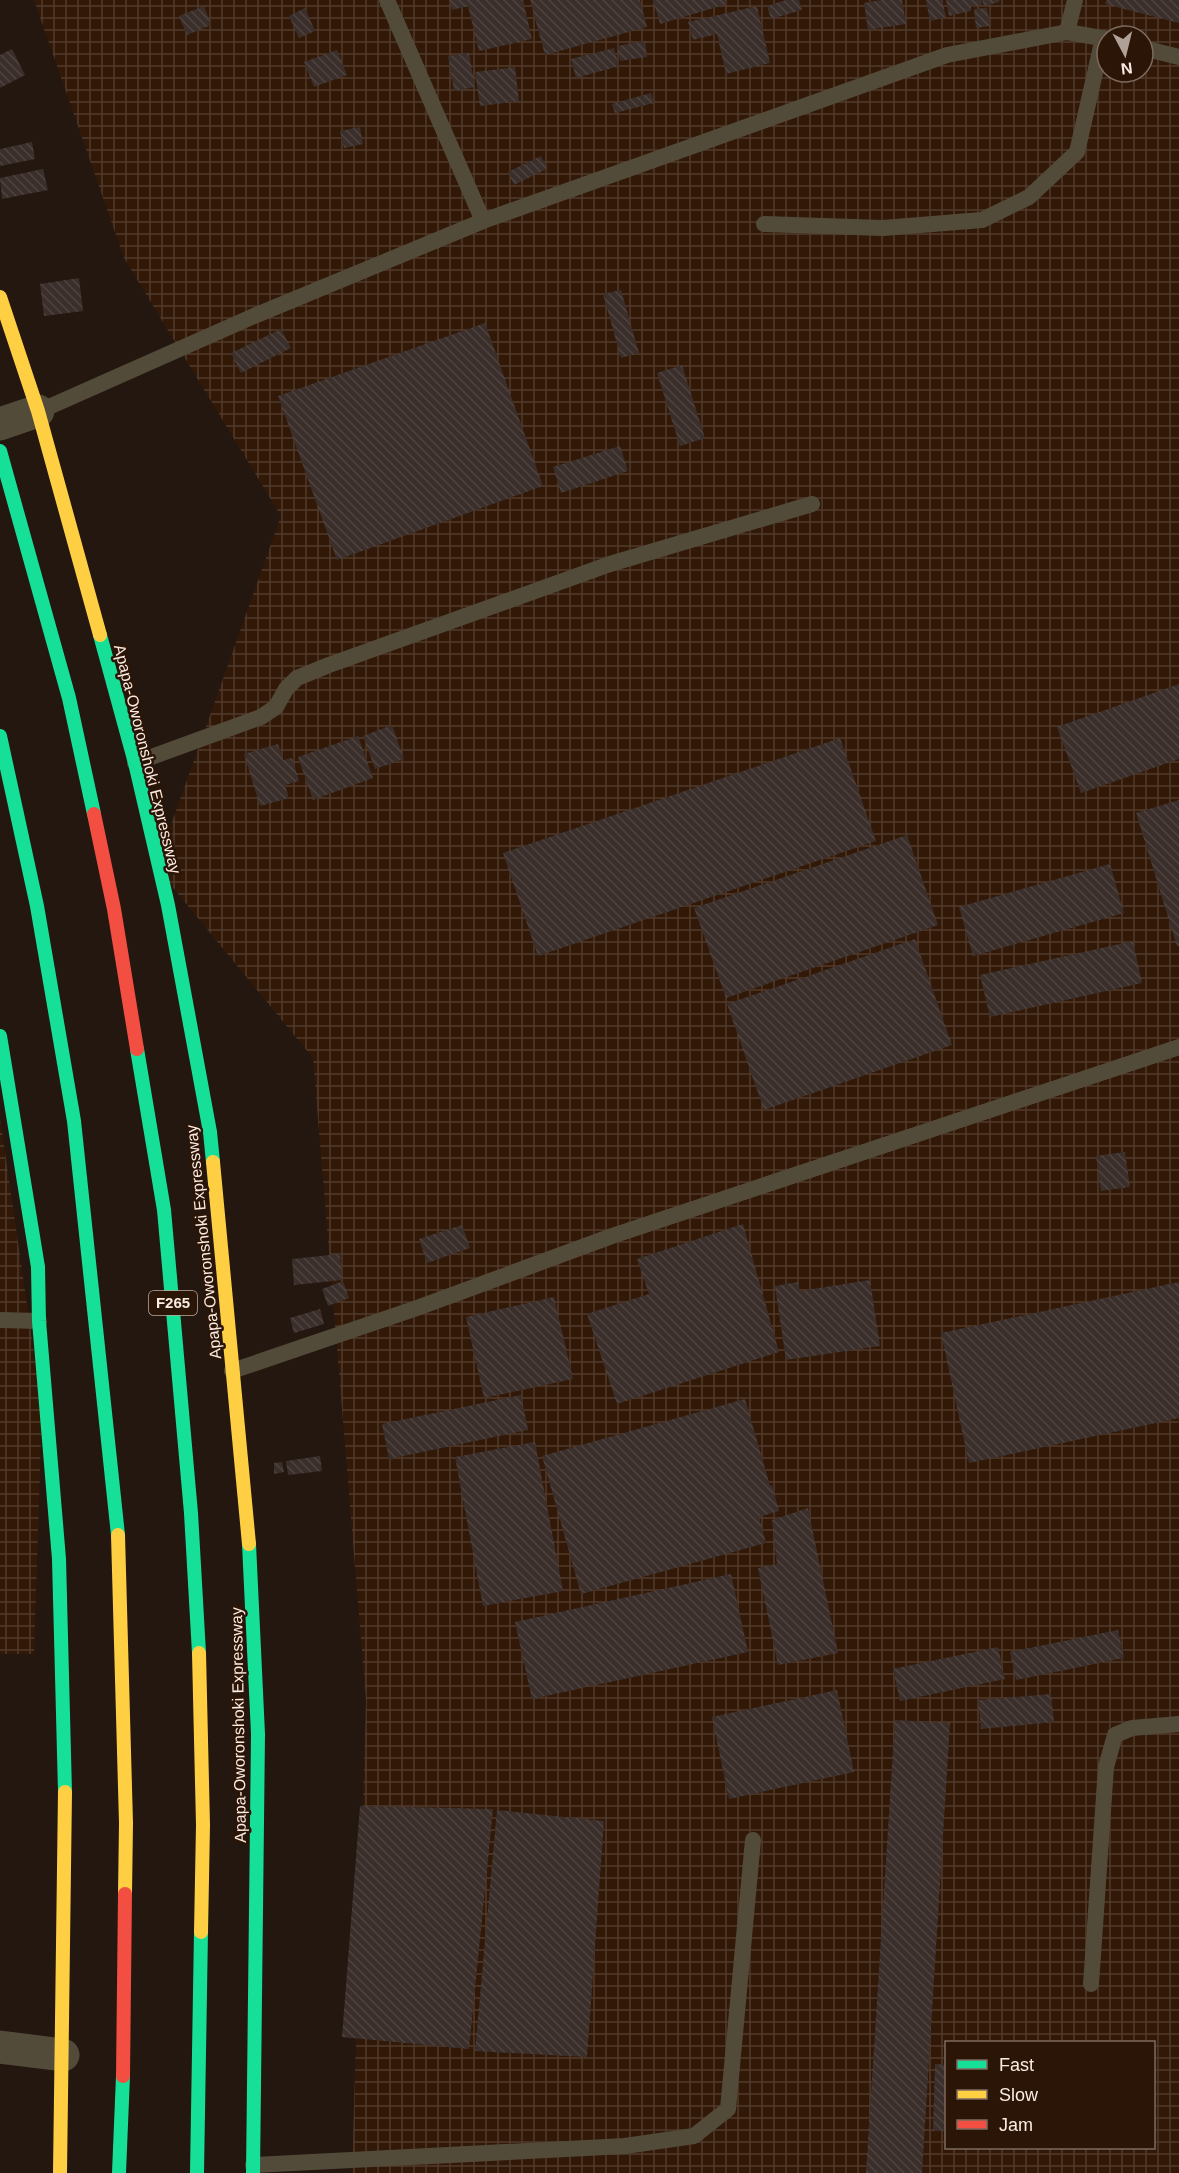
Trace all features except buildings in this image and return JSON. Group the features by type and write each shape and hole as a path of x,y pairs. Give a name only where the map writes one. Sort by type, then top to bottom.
{"main road":[{"name":"Apapa-Oworonshoki Expressway","path":"0,297 38,411 135,763 168,905 210,1132 250,1553 258,1734 253,2169"},
{"name":"F265","path":"0,452 69,698 114,909 164,1210 191,1513 200,1677 203,1825 197,2173"},
{"path":"0,736 37,906 74,1121 117,1516 126,1823 122,2121 119,2173"},
{"path":"0,1036 38,1267 39,1321 59,1571 65,1799 60,2173"}],"street":[{"path":"0,424 38,411"},
{"path":"0,2047 63,2055"}],"lane":[{"path":"387,0 483,221"},
{"path":"1067,32 1075,0"},
{"path":"0,432 38,411 254,316 483,221 947,55 1067,32 1095,36"},
{"path":"1155,51 1179,57"},
{"path":"765,224 884,228 982,220 1029,196 1077,152 1095,79"},
{"path":"135,763 261,717 276,707 286,688 297,678 329,665 610,564 812,504"},
{"path":"232,1371 417,1308 612,1236 1179,1047"},
{"path":"0,1320 39,1321"},
{"path":"1091,1984 1106,1767 1115,1735 1132,1728 1179,1724"},
{"path":"253,2169 625,2146 694,2136 728,2109 753,1840"}],"shaded area":[{"path":"34,0 1179,0 1179,2173 352,2173 366,1700 313,1058 156,867 281,516 124,258"},
{"path":"0,1118 42,1408 34,1654 0,1654"}],"traffic: fast":[{"path":"0,451 69,698 94,814"},
{"path":"100,635 135,763 168,905 210,1132 213,1162"},
{"path":"0,736 37,906 74,1121 118,1535"},
{"path":"0,1036 38,1267 39,1321 59,1559 65,1792"},
{"path":"137,1049 164,1210 191,1513 199,1653"},
{"path":"249,1544 258,1734 253,2173"},
{"path":"197,2173 201,1932"},
{"path":"119,2173 123,2076"}],"traffic: slow":[{"path":"0,297 38,411 100,635"},
{"path":"213,1162 249,1544"},
{"path":"118,1535 126,1823 125,1894"},
{"path":"199,1653 203,1825 201,1932"},
{"path":"60,2173 65,1792"}],"traffic: jam":[{"path":"94,814 114,909 137,1049"},
{"path":"123,2076 125,1894"}]}
